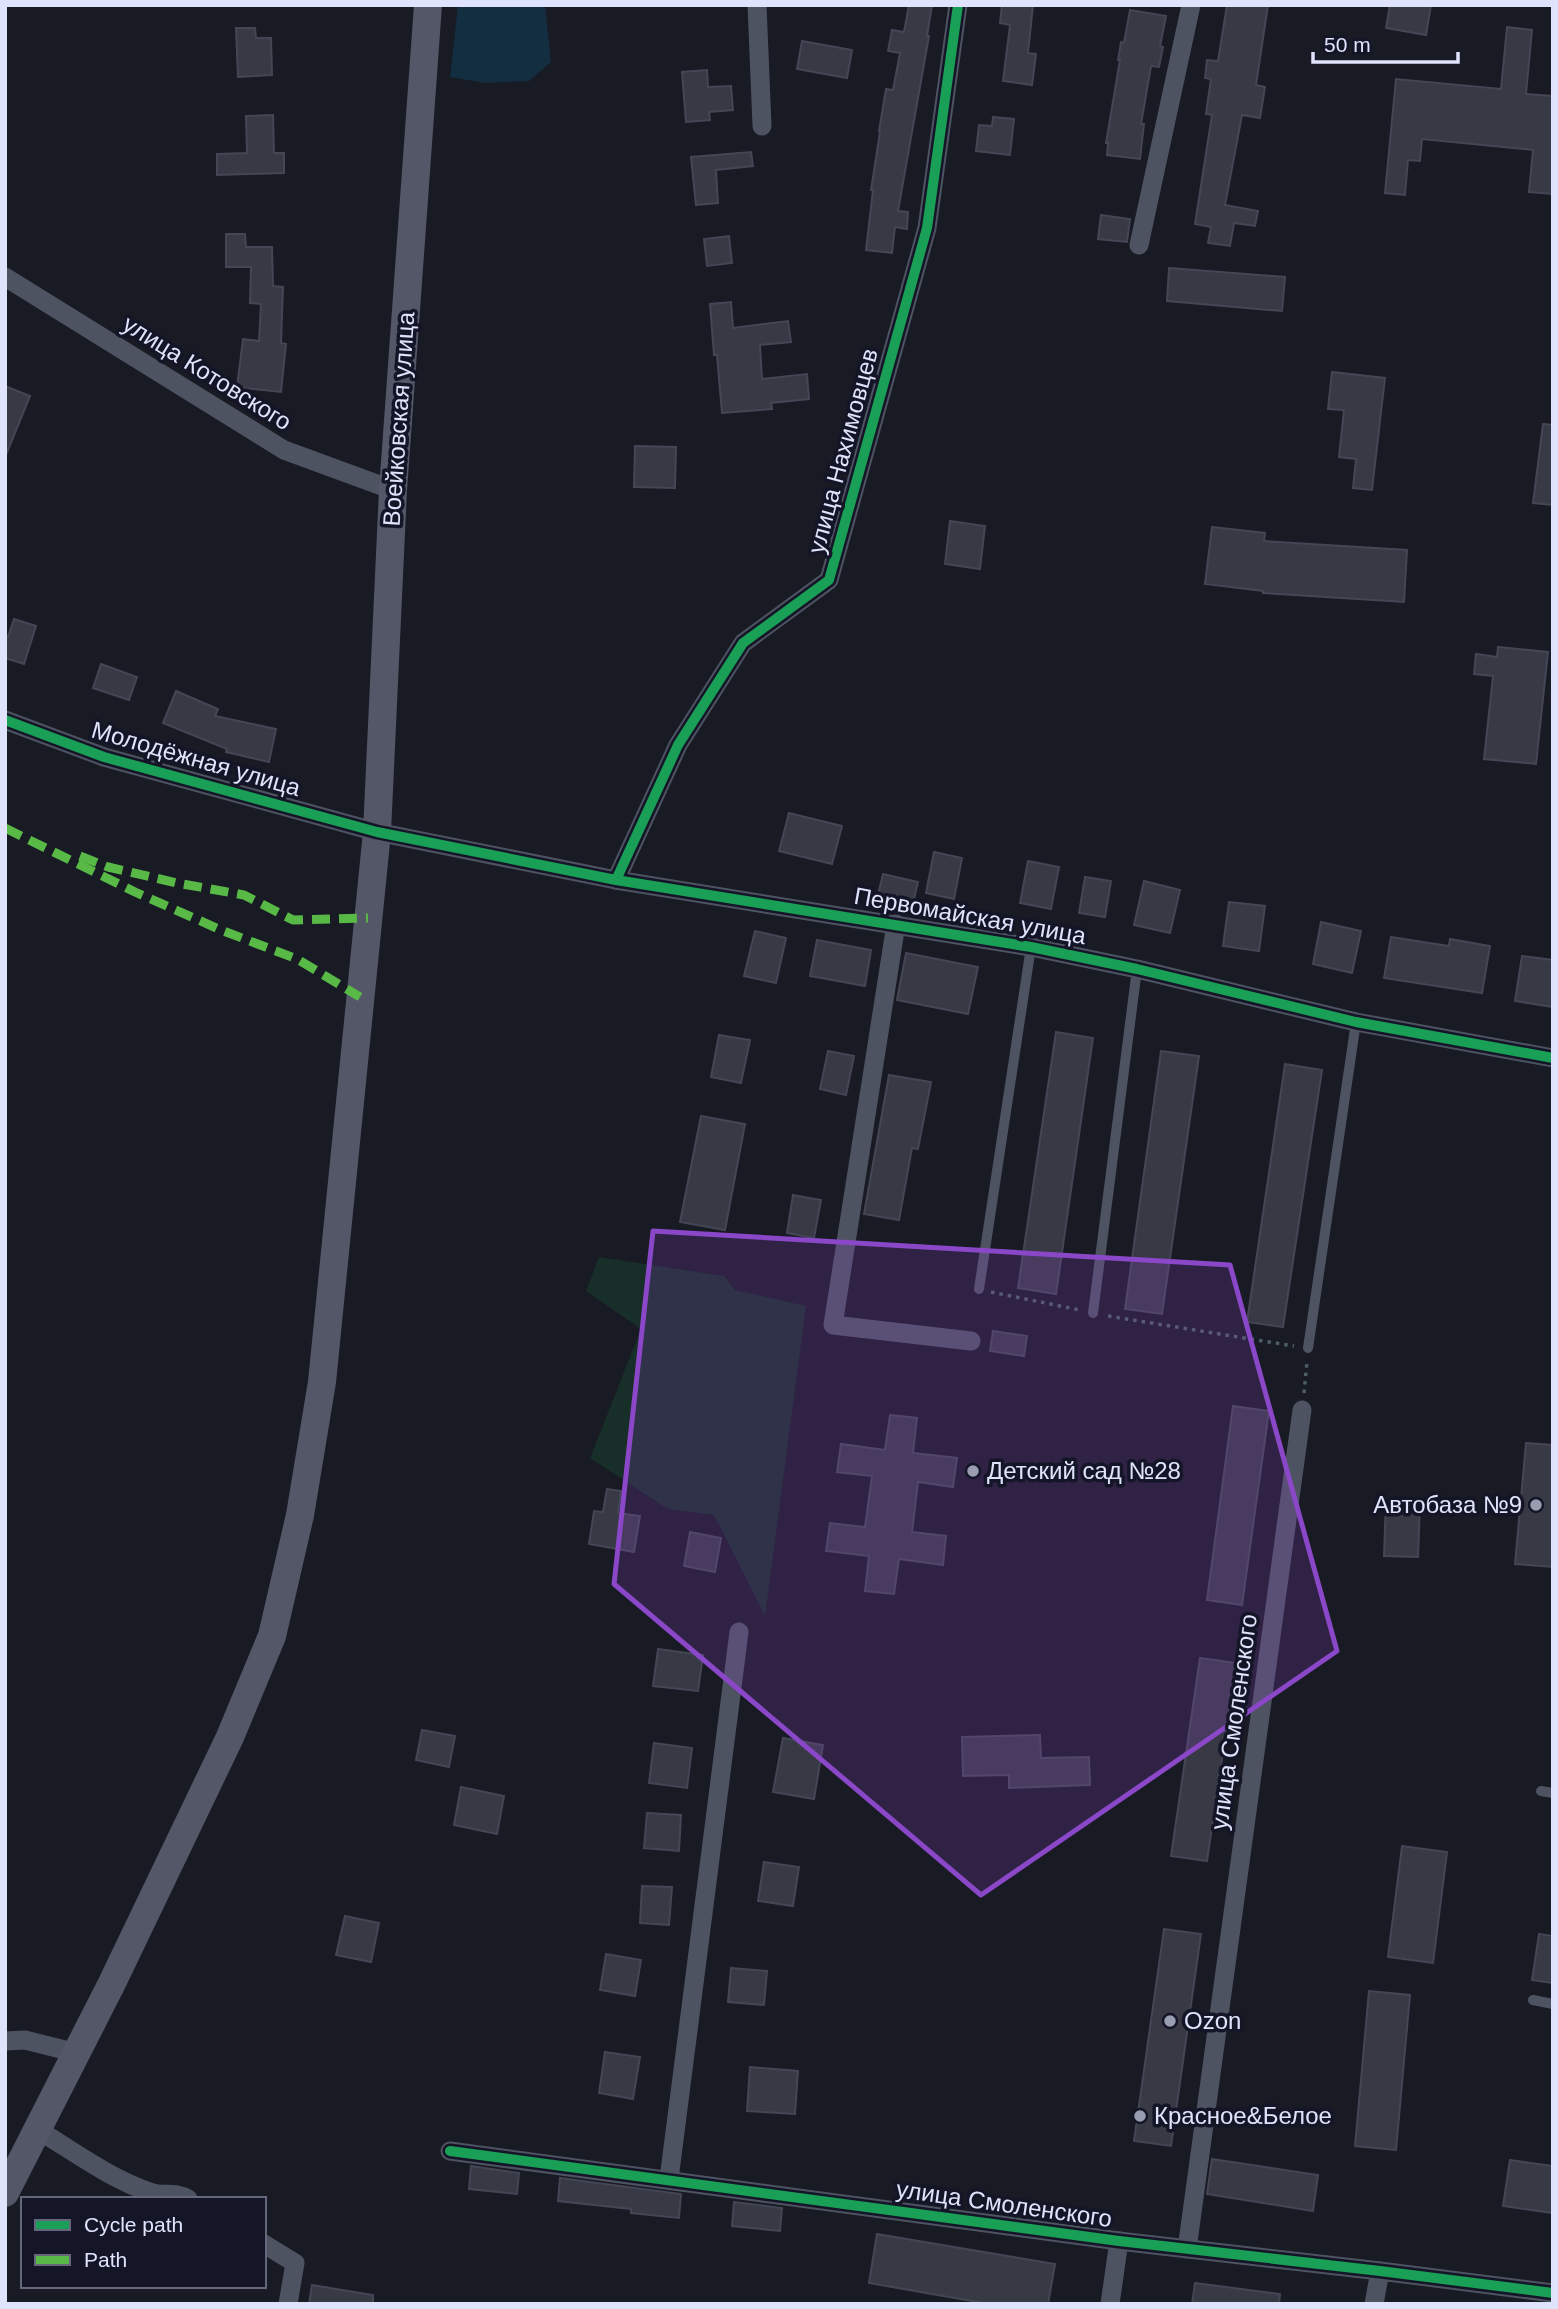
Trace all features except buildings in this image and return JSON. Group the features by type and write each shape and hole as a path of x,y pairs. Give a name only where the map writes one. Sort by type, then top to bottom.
{"main road":[{"name":"Воейковская улица","path":"5,2193 77,2053 230,1737 272,1636 300,1515 322,1382 377,832 393,490 428,5"}],"street":[{"path":"757,5 762,125"},
{"name":"улица Нахимовцев","path":"616,880 678,746 743,643 830,580 928,228 958,5"},
{"path":"1139,245 1191,5"},
{"name":"улица Котовского","path":"5,277 284,450 393,490"},
{"name":"Молодёжная улица","path":"5,720 104,757 377,832"},
{"name":"Первомайская улица","path":"377,832 616,880 1031,947 1137,969 1356,1022 1553,1058"},
{"name":"Первомайская улица","path":"896,924 833,1325 971,1341"},
{"name":"улица Смоленского","path":"1187,2249 1302,1410"},
{"path":"669,2179 739,1632"},
{"path":"5,2041 25,2040 77,2053"},
{"path":"38,2130 112,2174 152,2193 181,2194 185,2197"},
{"name":"улица Смоленского","path":"450,2151 1119,2241 1553,2293"},
{"path":"1110,2304 1119,2241"},
{"path":"266,2245 295,2263 288,2304"},
{"path":"1374,2304 1380,2271"}],"lane":[{"path":"979,1289 1031,947"},
{"path":"1093,1313 1137,969"},
{"path":"1308,1348 1356,1022"},
{"path":"1533,2000 1553,2004"}],"path":[{"path":"979,1289 1093,1313 1308,1348 1302,1410"}],"highlighted area":[{"path":"653,1231 1230,1265 1337,1651 981,1895 614,1584"}],"green space":[{"path":"599,1257 724,1276 735,1290 806,1306 765,1616 714,1515 668,1509 590,1458 641,1329 586,1291"}],"water":[{"path":"458,5 545,5 551,62 529,81 485,83 450,77"}],"marked path":[{"path":"5,828 135,892 221,930 297,959 360,997"},
{"path":"80,856 108,867 244,895 293,920 368,918"}],"cycle path":[{"path":"616,880 678,745 743,643 829,580 927,228 958,5"},
{"path":"5,720 104,757 377,832 616,880 1031,947 1137,969 1356,1022 1553,1058"},
{"path":"450,2151 1119,2241 1553,2293"}],"place":[{"name":"Детский сад №28","path":"973,1471"},
{"name":"Автобаза №9","path":"1536,1505"},
{"name":"Ozon","path":"1170,2021"},
{"name":"Красное&Белое","path":"1140,2116"}]}
